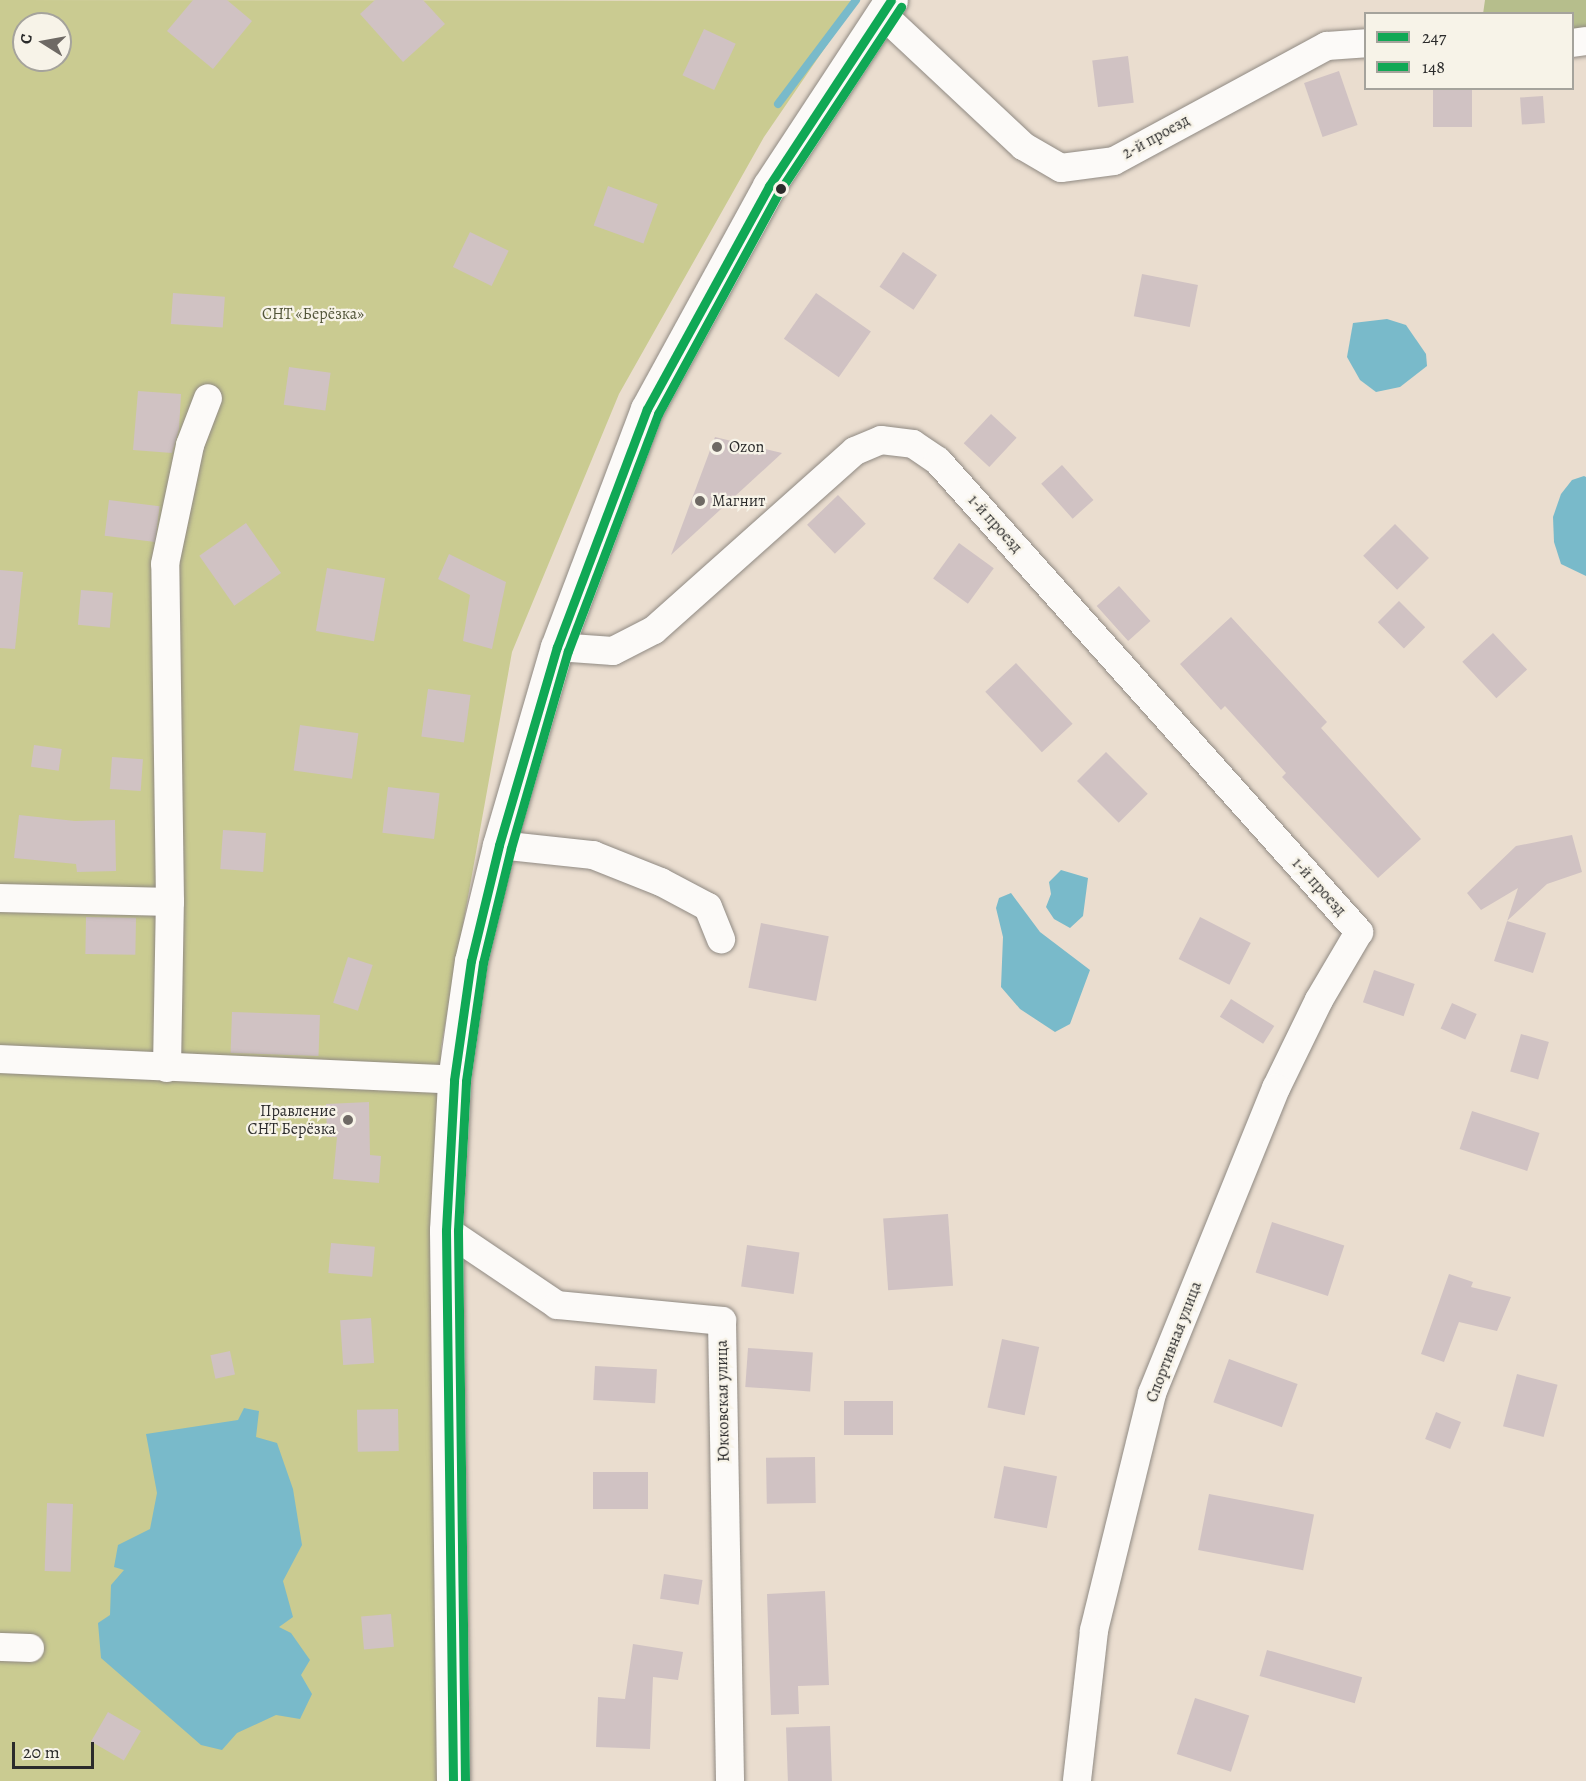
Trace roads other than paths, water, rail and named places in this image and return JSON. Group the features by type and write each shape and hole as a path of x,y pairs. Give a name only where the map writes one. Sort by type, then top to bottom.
{"main road":[{"path":"453,1781 446,1230 454,1080 471,961 499,845 557,647 647,409 763,195 886,7"}],"street":[{"name":"2-й проезд","path":"886,7 1023,146 1061,168 1114,161 1327,46 1364,43"},
{"path":"167,1068 170,902 165,564 190,445 208,398"},
{"name":"1-й проезд","path":"557,647 613,651 654,630 855,452 881,440 913,444 938,461 1359,932"},
{"path":"499,845 593,855 661,882 708,907 721,939"},
{"path":"0,898 170,902"},
{"name":"Спортивная улица","path":"1077,1781 1094,1631 1152,1394 1276,1088 1319,1000 1359,932"},
{"path":"0,1059 454,1080"},
{"name":"Юкковская улица","path":"446,1230 557,1305 722,1321 730,1781"},
{"path":"0,1647 30,1648"}],"water":[{"path":"1387,319 1406,325 1426,354 1427,366 1400,387 1376,392 1360,380 1347,357 1353,323"},
{"path":"1586,477 1586,576 1561,564 1554,542 1553,517 1561,494 1572,480"},
{"path":"1061,870 1088,878 1083,916 1070,928 1054,919 1046,907 1051,894 1049,882"},
{"path":"1011,893 1040,932 1090,970 1070,1024 1055,1032 1020,1009 1001,987 1003,937 996,908 999,898"},
{"path":"244,1408 259,1411 256,1437 277,1443 293,1489 302,1545 283,1581 293,1617 279,1627 291,1633 310,1660 301,1675 312,1694 300,1719 276,1715 237,1733 222,1750 201,1745 101,1658 98,1623 110,1615 111,1585 124,1570 114,1567 118,1545 150,1529 157,1493 146,1434 238,1420"}],"waterway":[{"path":"778,104 856,0"}],"place":[{"name":"Ozon","path":"717,447"},
{"name":"Магнит","path":"700,501"},
{"name":"Правление СНТ Берёзка","path":"348,1120"}],"park label":[{"name":"СНТ «Берёзка»","path":"313,314"}]}
